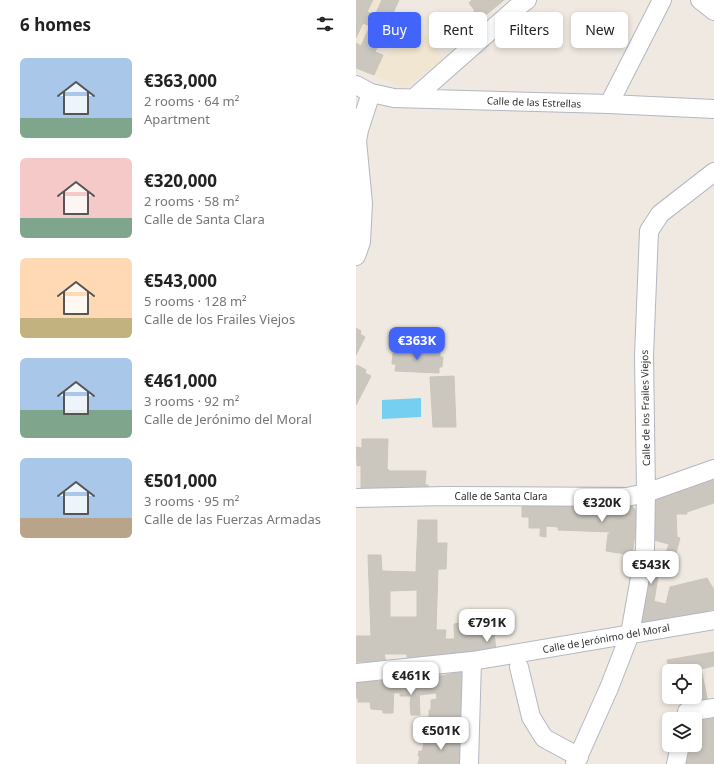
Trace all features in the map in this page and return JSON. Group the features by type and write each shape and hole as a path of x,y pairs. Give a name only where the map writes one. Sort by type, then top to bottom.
{"street":[{"path":"414,98 527,0"},
{"path":"609,104 662,0"},
{"path":"700,0 714,11"},
{"path":"356,256 361,242 363,203 356,141 359,130 364,89"},
{"name":"Calle de las Estrellas","path":"364,89 394,98 713,106"},
{"name":"Calle de los Frailes Viejos","path":"519,667 531,716 544,738 577,761 609,688 630,634 645,549 646,493 644,356 649,231 660,214 714,172"},
{"name":"Calle de Santa Clara","path":"356,498 446,496 627,497 646,493 714,469"},
{"name":"Calle de Jerónimo del Moral","path":"356,673 472,661 714,620"},
{"path":"469,764 472,661"},
{"path":"687,712 714,708"},
{"path":"676,764 679,752"}],"shaded area":[{"path":"356,0 399,0 393,12 368,12 368,48 377,48 375,52 385,56 396,48 421,48 422,30 429,39 429,48 436,48 444,59 405,88 356,68"}],"water":[{"path":"421,398 421,417 382,419 382,400"}],"building":[{"path":"356,0 373,0 367,12 368,25 363,23 356,38"},
{"path":"382,0 399,0 393,12 376,12"},
{"path":"472,0 504,0 487,14 487,12 476,12 469,3"},
{"path":"368,30 368,48 377,48 375,52 383,55 374,75 356,68 356,43 361,46"},
{"path":"356,328 361,331 360,334 365,337 356,355"},
{"path":"396,348 428,352 428,350 440,351 440,357 443,357 442,367 439,367 439,373 395,371 396,364 392,364 393,353 396,354"},
{"path":"357,365 366,370 365,373 371,376 356,405 356,367"},
{"path":"454,376 456,427 433,427 430,377"},
{"path":"362,439 388,439 387,469 390,471 426,471 425,485 428,485 428,492 361,492 361,465 357,466 356,447 362,448"},
{"path":"714,478 714,503 687,512 685,487"},
{"path":"685,487 687,514 676,514 677,537 653,531 651,494"},
{"path":"522,503 541,503 540,528 529,528 529,517 522,517"},
{"path":"541,503 559,504 558,527 546,526 546,537 540,536"},
{"path":"559,504 632,506 638,513 632,555 606,551 608,534 610,534 610,532 558,530"},
{"path":"418,520 437,520 437,543 447,543 446,569 438,569 436,630 446,630 445,639 455,639 455,657 407,659 407,654 384,654 386,661 356,662 356,636 371,636 368,555 381,555 382,571 416,572","holes":["417,590 417,617 390,617 390,591"]},
{"path":"653,531 680,538 670,575 649,567 651,554 664,559 669,544 654,540"},
{"path":"649,567 659,571 654,601 643,599"},
{"path":"707,578 714,590 714,609 642,627 640,625 643,599 666,604 670,587"},
{"path":"479,620 480,652 455,657 454,624"},
{"path":"494,633 496,650 480,652 479,635"},
{"path":"714,652 714,666 702,669 702,664 668,664 667,660"},
{"path":"461,672 464,675 461,738 449,737 449,735 442,734 442,737 430,736 429,710 431,710 431,700 437,699 435,677"},
{"path":"702,674 708,702 702,703"},
{"path":"435,677 436,693 419,695 419,692 412,692 412,680"},
{"path":"412,680 412,692 419,692 420,715 411,715 411,696 400,696 400,681"},
{"path":"382,681 383,710 371,709 370,702 358,702 358,698 356,698 356,682"},
{"path":"382,681 394,681 393,713 383,713"},
{"path":"394,681 400,681 400,693 394,693"},
{"path":"714,717 714,764 682,764 684,752 702,752 702,718"},
{"path":"428,736 461,738 460,764 418,764 420,756 418,756 419,751 422,751 424,743 428,744"}]}
